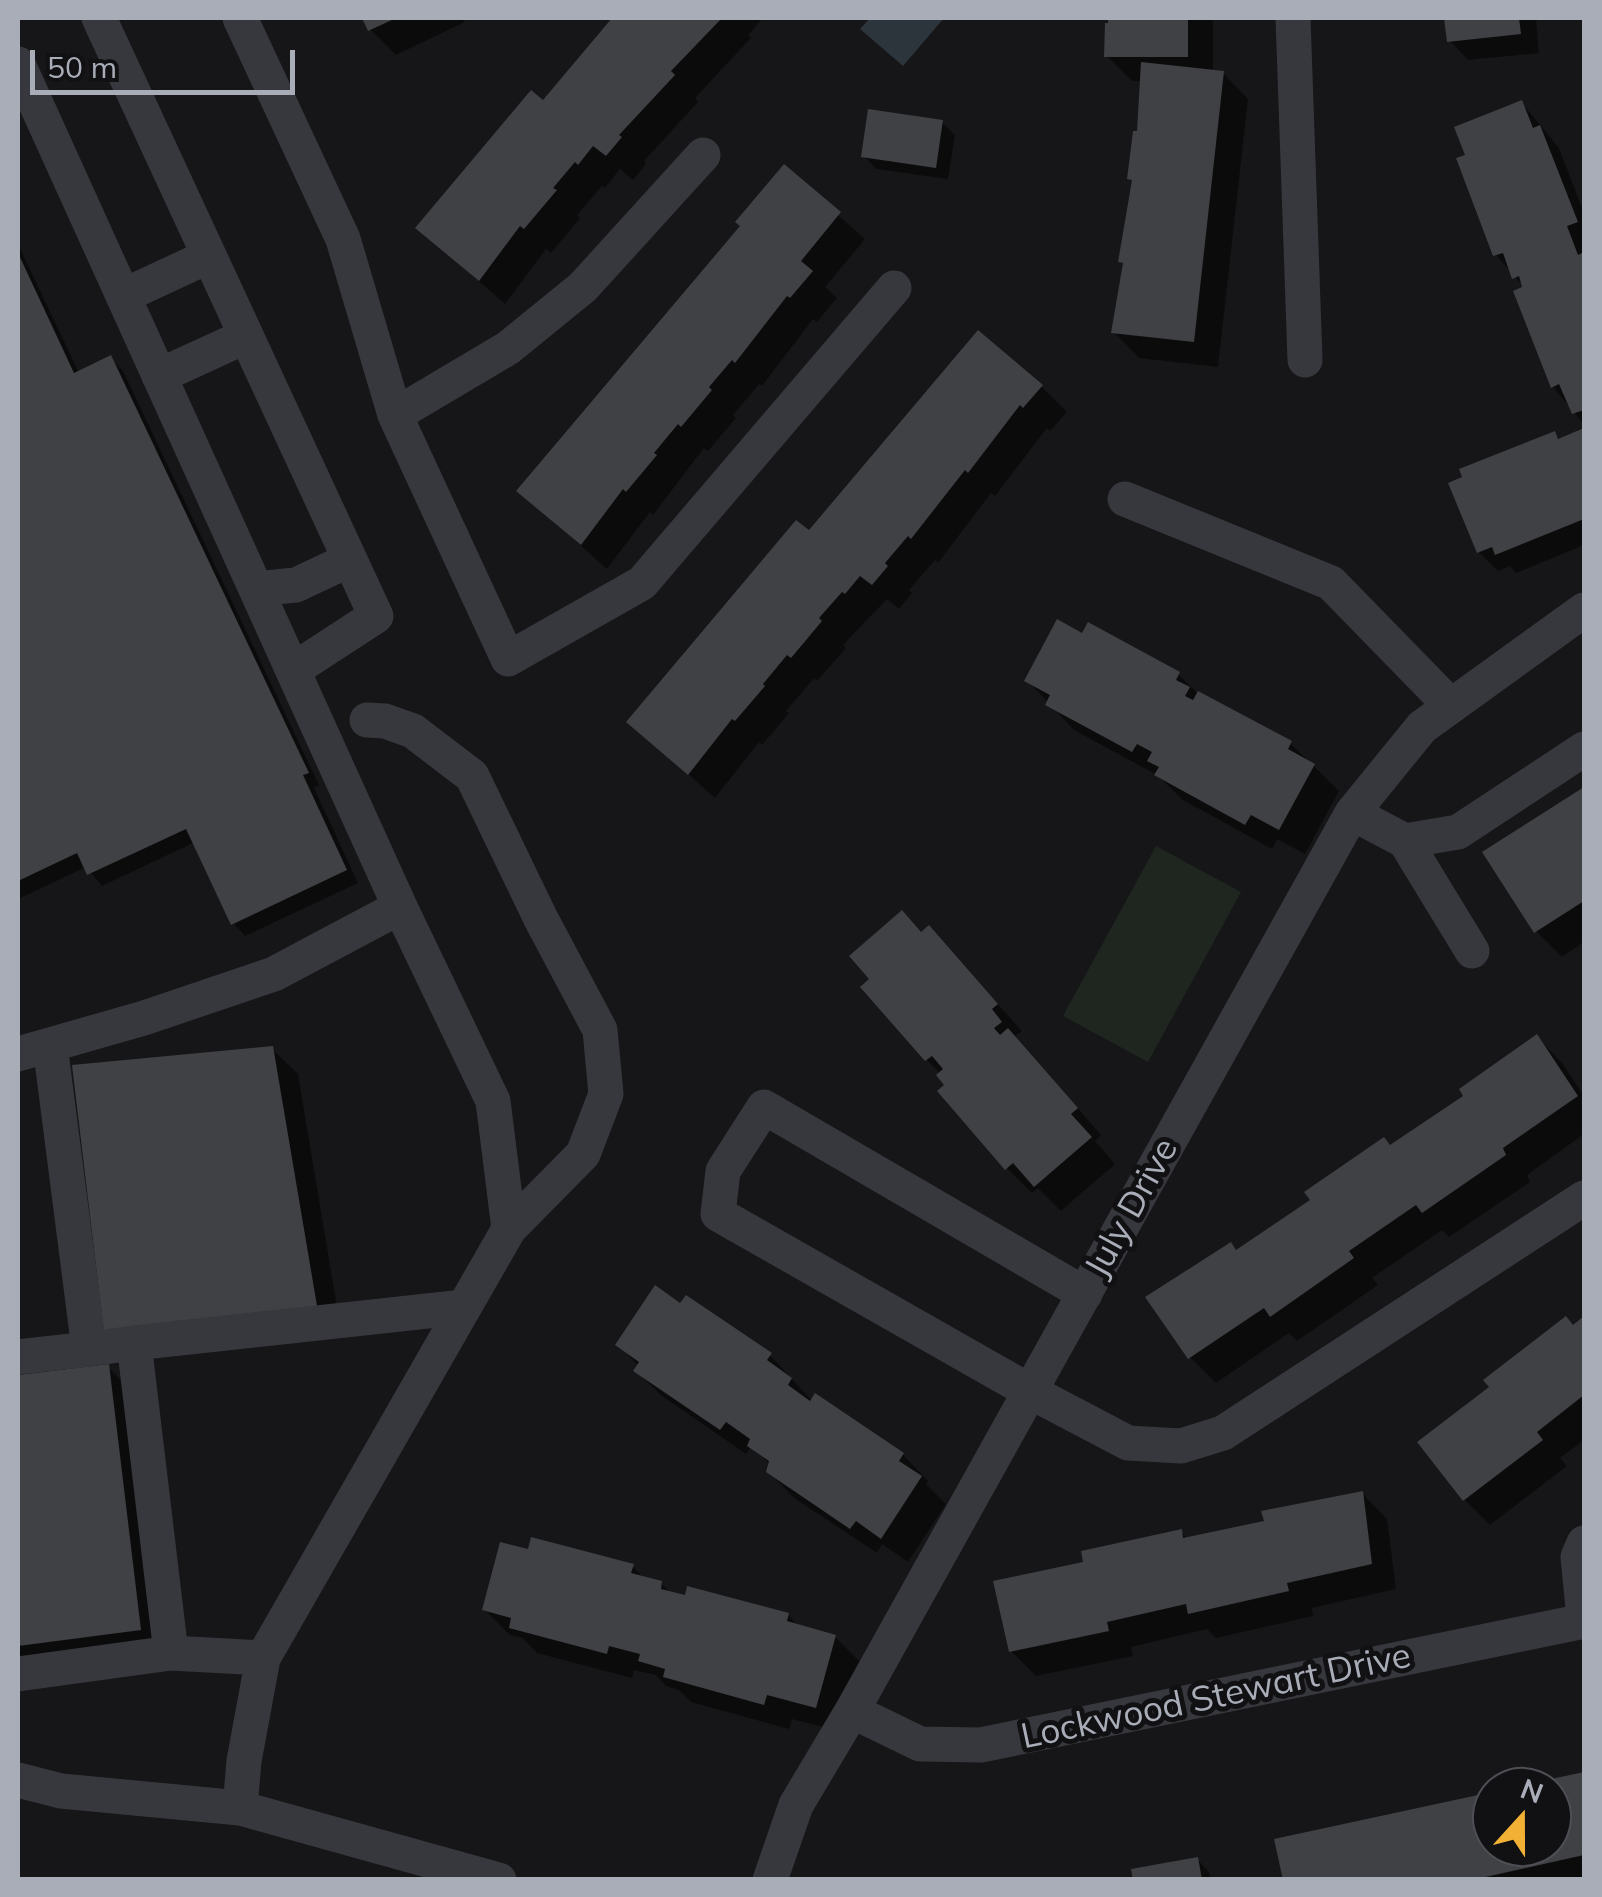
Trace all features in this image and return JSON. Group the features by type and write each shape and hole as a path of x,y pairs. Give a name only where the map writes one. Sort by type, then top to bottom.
{"street":[{"path":"99,18 376,616 292,670"},
{"path":"240,18 343,238 396,415 508,659 642,583 894,288"},
{"path":"1293,18 1305,360"},
{"path":"18,64 492,1101 509,1229"},
{"path":"396,415 508,348 583,288 703,155"},
{"path":"123,296 209,256"},
{"path":"159,376 244,336"},
{"path":"1125,499 1331,584 1450,705"},
{"path":"256,588 296,585 349,560"},
{"name":"July Drive","path":"770,1880 796,1805 852,1712 1352,813 1422,726 1584,610"},
{"path":"240,1808 244,1762 263,1658 509,1229 583,1154 606,1094 600,1030 540,920 472,776 413,731 385,720 366,720"},
{"path":"1405,841 1458,832 1584,749"},
{"path":"1352,813 1405,841 1472,951"},
{"path":"90,1349 34,1049 144,1018 274,974 400,906"},
{"path":"1084,1294 764,1106 723,1172 718,1214 1031,1392 1128,1442 1181,1446 1224,1434 1584,1198"},
{"path":"18,1357 464,1307"},
{"path":"134,1343 171,1652"},
{"name":"Lockwood Stewart Drive","path":"852,1712 920,1744 981,1745 1584,1620 1578,1557 1584,1543"},
{"path":"18,1674 171,1652 263,1658"},
{"path":"18,1780 61,1791 240,1808 498,1880"},
{"path":"18,1805 61,1791"}],"shaded area":[{"path":"870,18 944,18 903,66 860,29"},
{"path":"1156,846 1241,892 1148,1062 1063,1016"}],"building":[{"path":"362,18 396,18 368,31"},
{"path":"612,18 722,18 671,71 675,75 619,135 622,137 606,156 593,146 578,165 575,162 553,188 557,190 524,229 520,226 479,281 415,228 531,90 543,100"},
{"path":"1108,18 1188,18 1188,57 1104,57"},
{"path":"1444,18 1519,18 1521,34 1447,42"},
{"path":"1141,62 1224,71 1194,342 1111,333 1123,263 1118,262 1132,180 1127,179 1133,131 1137,131"},
{"path":"1522,100 1533,128 1540,125 1578,222 1567,226 1578,255 1584,252 1584,410 1572,414 1559,384 1551,388 1513,291 1522,287 1519,276 1512,279 1503,253 1493,256 1456,158 1465,155 1454,127"},
{"path":"868,109 943,120 936,168 861,157"},
{"path":"784,164 841,212 801,261 813,271 790,298 787,296 735,363 732,360 709,387 712,390 681,427 678,424 626,492 623,489 581,545 516,491 740,226 735,222"},
{"path":"18,253 74,373 111,355 309,773 303,775 347,870 231,925 186,829 87,875 77,853 18,881"},
{"path":"978,330 1043,385 1023,408 1020,405 968,473 965,470 911,539 908,536 885,563 888,566 872,585 860,576 845,594 842,592 791,658 787,655 688,775 626,722 796,520 809,530"},
{"path":"1584,428 1584,519 1495,555 1492,547 1477,553 1448,483 1462,477 1459,469 1555,431 1558,439"},
{"path":"1057,619 1082,633 1088,622 1180,672 1176,680 1190,687 1185,696 1193,700 1198,691 1292,741 1288,749 1315,764 1279,830 1251,815 1245,825 1154,775 1159,767 1147,761 1152,752 1137,744 1132,752 1045,705 1050,695 1024,681"},
{"path":"1584,787 1584,901 1534,933 1482,852"},
{"path":"902,910 921,932 929,925 998,1004 992,1009 1002,1022 994,1028 1000,1035 1008,1028 1078,1108 1071,1114 1092,1137 1034,1187 1013,1163 1005,1170 937,1091 944,1085 936,1075 943,1069 932,1056 925,1061 860,987 869,979 849,956"},
{"path":"1537,1034 1578,1096 1503,1148 1506,1155 1422,1213 1416,1205 1349,1251 1354,1258 1270,1317 1264,1308 1188,1359 1145,1297 1231,1242 1236,1250 1310,1200 1304,1192 1384,1137 1390,1145 1463,1096 1459,1089"},
{"path":"273,1046 317,1306 104,1333 72,1065"},
{"path":"655,1285 680,1303 686,1295 772,1353 767,1360 792,1378 788,1385 810,1401 815,1393 904,1453 899,1461 922,1476 881,1539 856,1521 850,1529 766,1472 769,1461 747,1446 750,1439 726,1422 720,1430 633,1371 639,1362 615,1345"},
{"path":"1566,1316 1573,1325 1584,1316 1584,1395 1537,1432 1543,1440 1463,1501 1417,1442 1489,1387 1483,1380"},
{"path":"109,1364 141,1630 18,1646 18,1375"},
{"path":"1363,1491 1372,1564 1287,1583 1289,1591 1188,1614 1186,1604 1107,1622 1109,1631 1009,1652 993,1581 1083,1562 1081,1551 1182,1529 1183,1538 1264,1521 1261,1511"},
{"path":"531,1537 634,1564 631,1573 662,1581 661,1589 685,1595 687,1586 789,1613 787,1621 836,1635 816,1708 767,1695 764,1705 663,1677 665,1669 638,1661 640,1654 609,1646 607,1654 509,1628 511,1618 482,1610 500,1542 528,1549"},
{"path":"1584,1772 1584,1855 1572,1858 1572,1775"},
{"path":"1472,1796 1472,1867 1530,1867 1472,1880 1283,1880 1274,1839"},
{"path":"1198,1857 1202,1880 1133,1880 1131,1869"}]}
